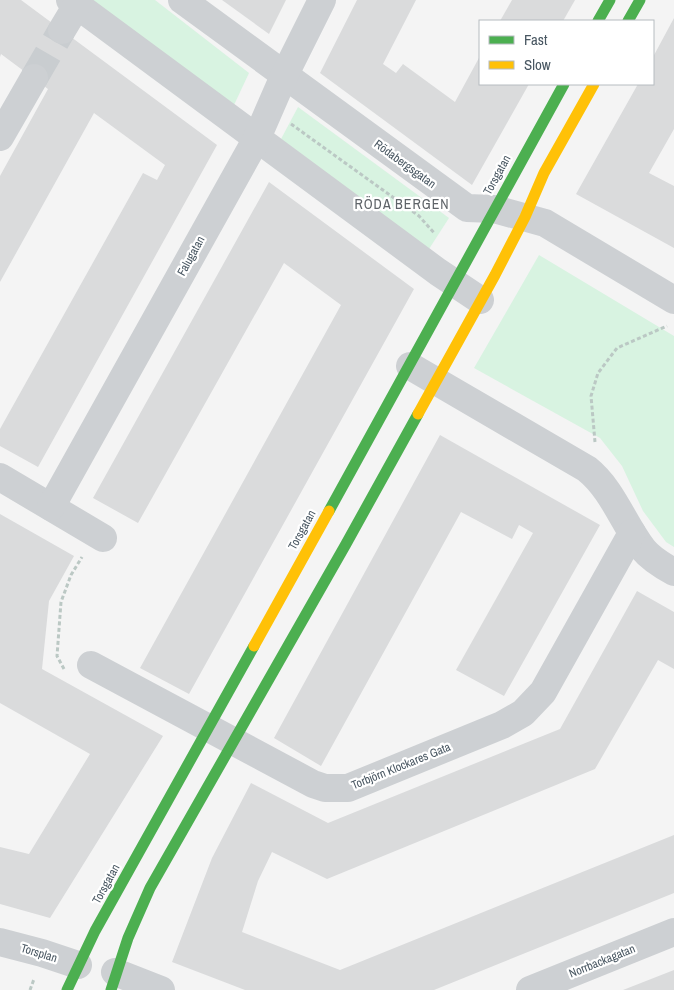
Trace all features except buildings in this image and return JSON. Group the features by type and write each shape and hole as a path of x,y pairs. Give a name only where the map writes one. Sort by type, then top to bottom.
{"main road":[{"path":"599,20 610,0"},
{"path":"629,20 640,0"},
{"name":"Torsgatan","path":"67,990 95,930 410,366 455,284 467,258 563,85"},
{"path":"113,981 136,918 150,888 436,381 525,216 544,173 593,85"}],"street":[{"name":"Rödabergsgatan","path":"182,0 467,208 494,209 545,223 674,300"},
{"name":"Falugatan","path":"51,507 257,138 284,76 322,0"},
{"path":"62,30 74,3 455,284 480,300"},
{"path":"0,138 34,78"},
{"path":"410,366 573,460 598,478 644,550 674,572"},
{"path":"0,477 51,507 93,546"},
{"name":"Torbjörn Klockares Gata","path":"91,664 313,784 325,788 343,788 513,720 534,703 543,692 632,533"},
{"name":"Norrbackagatan","path":"530,990 674,932"},
{"name":"Torsplan","path":"0,942 78,965"},
{"path":"113,981 161,990"}],"path":[{"path":"290,123 419,216 439,238"},
{"path":"598,478 591,396 598,373 617,348 674,323"},
{"path":"59,623 61,602 72,575 93,546"}],"green space":[{"path":"92,0 155,0 249,73 234,105"},
{"path":"298,107 449,218 429,249 281,139"},
{"path":"539,255 674,336 674,547 666,542 643,511 622,466 600,438 474,368"}],"tunnel":[{"path":"34,78 62,30"}],"traffic: fast":[{"path":"599,20 610,0"},
{"path":"629,20 640,0"},
{"path":"329,511 563,85"},
{"path":"111,990 128,938 150,888 418,414"},
{"path":"67,990 95,931 254,646"}],"traffic: slow":[{"path":"418,414 495,275 525,217 544,173 593,85"},
{"path":"254,646 329,511"}],"district":[{"name":"RÖDA BERGEN","path":"402,204"}]}
